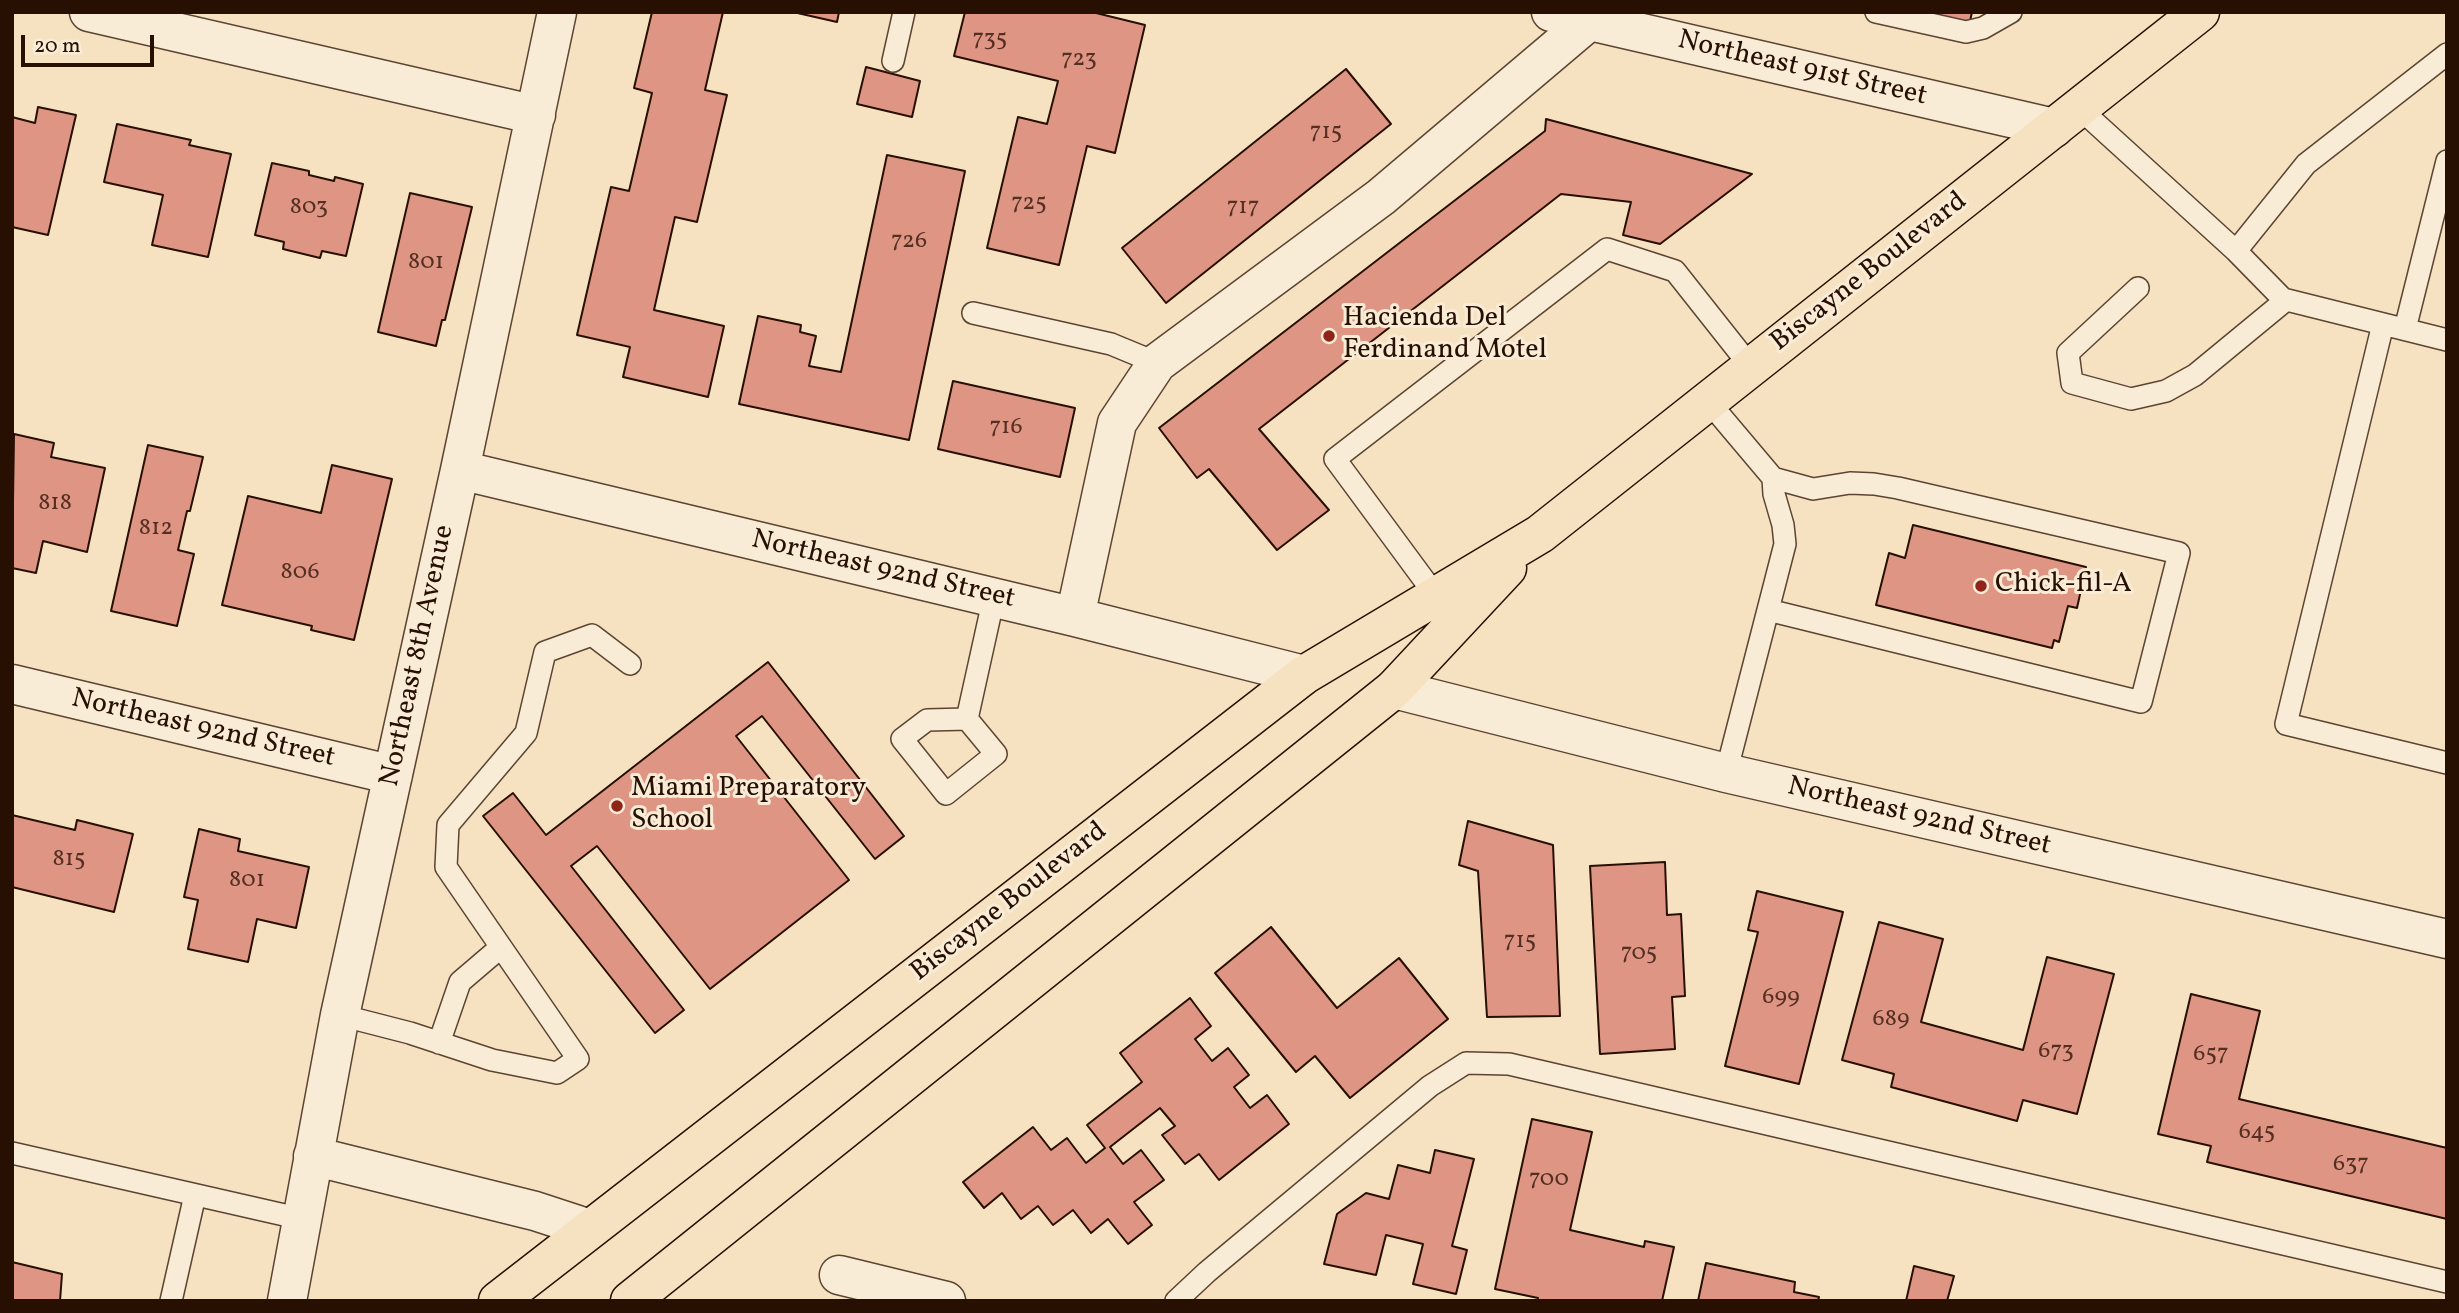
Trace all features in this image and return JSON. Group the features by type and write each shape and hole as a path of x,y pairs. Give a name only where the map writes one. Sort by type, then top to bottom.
{"main road":[{"name":"Biscayne Boulevard","path":"498,1301 1304,675 1540,534 2066,118 2178,19"},
{"name":"Biscayne Boulevard","path":"630,1301 1394,689 1540,534"}],"street":[{"path":"89,12 536,115"},
{"name":"Northeast 8th Avenue","path":"287,1301 340,1015 557,12"},
{"path":"1075,617 1117,423 1157,363 1381,197 1583,16"},
{"name":"Northeast 91st Street","path":"1583,16 2066,118"},
{"name":"Northeast 92nd Street","path":"460,470 994,597 1304,675"},
{"name":"Northeast 92nd Street","path":"12,684 393,775"},
{"name":"Northeast 92nd Street","path":"1394,689 1727,773 2447,939"},
{"path":"313,1157 535,1211 590,1229"},
{"path":"839,1275 946,1301"}],"lane":[{"path":"893,61 904,12"},
{"path":"1876,12 1966,32 1983,28 2011,12"},
{"path":"2236,251 2306,164 2447,54"},
{"path":"2066,118 2236,251 2286,300 2447,340"},
{"path":"2405,329 2447,161"},
{"path":"1436,596 1335,459 1607,248 1675,271 1751,367"},
{"path":"2137,288 2068,353 2072,383 2131,399 2166,391 2195,375 2286,300"},
{"path":"973,313 1111,344 1157,363"},
{"path":"2383,324 2286,724 2447,763"},
{"path":"1708,401 1773,478 1813,489 1850,483 1898,488 2179,553 2141,702 1768,610"},
{"path":"1727,773 1784,544 1783,525 1774,494 1773,478"},
{"path":"967,719 994,597"},
{"path":"340,1015 492,1060 557,1073 578,1059 446,867 448,825 526,733 545,652 592,635 630,664"},
{"path":"439,1043 460,982 501,947"},
{"path":"1176,1301 1207,1272 1430,1086 1466,1063 1509,1064 2447,1282"},
{"path":"12,1153 302,1219"},
{"path":"171,1301 195,1195"}],"building":[{"path":"652,12 723,12 705,90 727,95 697,222 675,217 654,310 724,326 708,397 623,377 630,347 577,335 611,187 629,191 652,93 634,88"},
{"path":"793,12 839,12 837,22"},
{"path":"965,12 1092,12 1145,25 1115,153 1087,146 1059,265 987,248 1018,117 1047,124 1058,81 954,56"},
{"path":"1908,12 1972,12 1969,26"},
{"path":"866,67 920,81 912,117 857,104"},
{"path":"1346,69 1391,124 1166,303 1122,248"},
{"path":"38,107 76,115 48,235 12,227 12,117 35,123"},
{"name":"Hacienda Del Ferdinand Motel","path":"1546,119 1752,174 1660,244 1623,235 1631,202 1561,194 1259,429 1329,510 1277,550 1209,469 1197,478 1159,428 1545,131"},
{"path":"117,124 191,140 189,145 231,154 208,257 152,245 163,195 104,182"},
{"path":"887,155 965,171 909,440 739,404 758,316 801,325 800,332 816,336 809,366 841,372"},
{"path":"272,163 309,171 309,175 334,181 335,177 363,184 346,256 322,251 320,258 283,249 284,242 255,235"},
{"path":"410,193 472,207 445,320 442,320 436,346 378,332"},
{"path":"953,381 1075,408 1060,477 938,449"},
{"path":"14,434 54,443 51,457 105,468 87,552 43,541 36,573 12,568"},
{"path":"148,445 203,457 178,550 194,554 177,626 111,611"},
{"path":"332,465 392,479 354,640 311,630 312,626 222,605 248,496 321,513"},
{"name":"Chick-fil-A","path":"1913,525 2086,567 2077,608 2068,606 2059,642 2054,640 2052,648 1876,605 1889,553 1905,558"},
{"path":"768,662 904,836 875,859 762,716 736,736 849,880 710,989 597,846 571,866 684,1010 655,1033 483,816 513,793 546,835"},
{"path":"12,815 75,830 77,820 133,834 114,912 12,887"},
{"path":"1468,821 1553,845 1560,1016 1487,1017 1478,871 1459,865"},
{"path":"199,829 240,839 238,851 309,867 296,928 257,919 248,962 188,949 198,900 184,897"},
{"path":"1665,862 1667,915 1681,914 1685,996 1672,997 1675,1049 1600,1054 1590,866"},
{"path":"1757,891 1843,912 1799,1084 1725,1066 1758,932 1748,930"},
{"path":"1879,922 1943,939 1921,1022 2023,1050 2047,957 2114,974 2077,1114 2023,1100 2017,1121 1891,1087 1894,1074 1842,1060"},
{"path":"1271,927 1337,1008 1399,958 1448,1019 1350,1098 1315,1056 1296,1072 1215,973"},
{"path":"2191,994 2260,1011 2239,1099 2447,1148 2447,1219 2207,1162 2211,1146 2158,1134"},
{"path":"1190,998 1211,1026 1195,1039 1212,1061 1228,1048 1249,1075 1234,1087 1250,1108 1267,1095 1289,1124 1219,1180 1199,1154 1185,1164 1162,1135 1175,1126 1160,1108 1110,1147 1123,1164 1141,1150 1164,1180 1134,1202 1152,1225 1128,1244 1108,1219 1091,1233 1073,1210 1053,1225 1038,1206 1021,1219 1002,1193 984,1208 963,1182 1033,1127 1051,1150 1067,1138 1086,1163 1105,1148 1087,1125 1142,1082 1120,1053"},
{"path":"1532,1119 1592,1132 1570,1230 1644,1247 1645,1241 1674,1247 1662,1301 1537,1301 1538,1298 1495,1289"},
{"path":"1435,1150 1474,1159 1452,1246 1467,1250 1456,1294 1413,1284 1423,1244 1386,1235 1376,1275 1324,1264 1337,1214 1366,1193 1389,1199 1398,1165 1430,1173"},
{"path":"12,1262 62,1274 60,1301 12,1301"},
{"path":"1706,1263 1795,1282 1794,1292 1819,1297 1818,1301 1698,1301"},
{"path":"1914,1266 1954,1276 1947,1301 1906,1301"}],"place":[{"name":"Hacienda Del Ferdinand Motel","path":"1329,336"},
{"name":"Chick-fil-A","path":"1981,586"},
{"name":"Miami Preparatory School","path":"617,806"}]}
